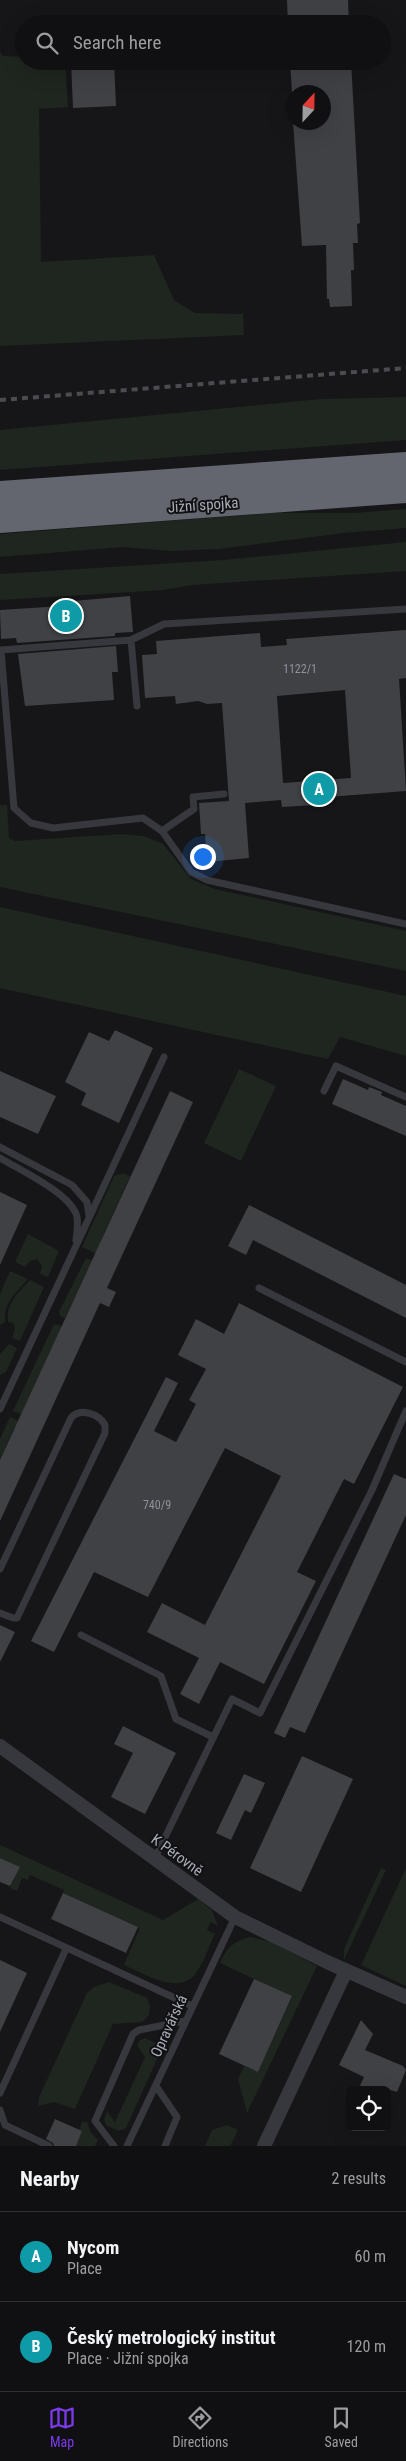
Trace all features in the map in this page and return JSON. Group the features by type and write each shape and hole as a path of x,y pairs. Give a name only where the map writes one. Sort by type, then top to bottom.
{"highway":[{"name":"Jižní spojka","path":"0,494 400,464"},
{"name":"Jižní spojka","path":"0,520 406,490"}],"street":[{"name":"K Pérovně","path":"0,1746 235,1917 346,1971 406,1997"},
{"path":"264,2146 346,1971"}],"lane":[{"path":"406,609 164,624 131,640 1,650 14,808 31,823 53,828 143,818 162,831 191,872 207,880 406,924"},
{"path":"131,640 137,706"},
{"path":"162,831 194,808 193,797 224,794"},
{"path":"0,1409 164,1057"},
{"path":"324,1091 336,1066 406,1097"},
{"path":"0,1147 72,1185 87,1202 89,1217"},
{"path":"0,1158 61,1195 71,1204 76,1216 76,1244"},
{"path":"259,1288 406,1362"},
{"path":"0,1569 71,1418 82,1411 100,1419 105,1425 105,1433 17,1618 0,1613"},
{"path":"155,1858 232,1699 260,1713 372,1490 406,1411"},
{"path":"81,1635 160,1676 176,1719 213,1737"},
{"path":"0,1917 192,2006"},
{"name":"Opravářská","path":"127,2146 235,1917"},
{"path":"0,2093 66,1949"},
{"path":"114,2146 97,2126 96,2116 133,2034 139,2030 186,2021"},
{"path":"156,2086 177,2117 165,2146"},
{"path":"0,2110 2,2127 49,2146"}],"shaded area":[{"path":"0,52 3,56 15,57 15,70 66,70 68,107 39,109 41,262 154,255 174,300 195,313 243,314 244,335 0,346"},
{"path":"406,397 406,440 0,470 0,430 321,399"},
{"path":"406,509 406,528 344,533 218,549 170,551 123,547 0,557 0,534 273,513 354,513"},
{"path":"406,542 406,571 192,585 164,590 0,600 0,574 223,560"},
{"path":"0,805 7,805 9,838 15,841 121,834 144,836 163,844 191,879 215,889 406,931 406,971 0,887"},
{"path":"0,907 406,996 406,1056 340,1037 328,1059 0,988"},
{"path":"239,1069 276,1086 241,1161 204,1143"},
{"path":"123,1173 130,1176 101,1240 103,1257 82,1247 114,1176"},
{"path":"28,1234 59,1251 48,1277 40,1274 42,1266 37,1259 30,1261 25,1267 15,1262"},
{"path":"86,1258 92,1260 65,1318 60,1316 59,1312"},
{"path":"10,1271 28,1279 11,1299 6,1309 5,1322 0,1325 0,1294"},
{"path":"30,1280 44,1287 20,1341 12,1338 15,1328 13,1323 8,1322 8,1315 14,1299"},
{"path":"54,1324 62,1326 24,1408 24,1416 13,1411"},
{"path":"9,1344 17,1348 6,1372 0,1375 0,1354"},
{"path":"10,1417 21,1422 14,1428 0,1460 0,1439"},
{"path":"0,1845 163,1920 198,1899 212,1910 218,1926 211,1922 207,1930 215,1934 198,1970 191,1978 183,1982 173,1983 152,1978 124,1965 140,1928 63,1893 64,1890 30,1875 28,1880 22,1878 17,1891 10,1888 19,1867 0,1858"},
{"path":"381,1868 386,1870 344,1960 344,1949"},
{"path":"406,1868 406,1986 361,1965"},
{"path":"251,1937 271,1942 317,1966 247,2113 238,2079 244,2066 258,2072 292,1997 220,1963 225,1953 232,1946 240,1940"},
{"path":"109,1982 147,1998 150,2006 149,2015 142,2022 113,2024 75,2109 54,2102 38,2106 39,2097 87,1993 94,1987"},
{"path":"145,2038 159,2044 161,2050 126,2128 119,2131 107,2126 104,2120 107,2111 115,2122 145,2057 137,2045 140,2040"},
{"path":"82,2122 87,2122 91,2133 98,2140 95,2146 76,2146 82,2131 79,2130"},
{"path":"227,2125 238,2130 230,2146 205,2146 212,2130"}],"building":[{"path":"287,0 348,0 349,15 288,15"},
{"path":"71,70 114,70 116,106 73,108"},
{"path":"291,70 352,70 360,223 357,224 358,243 353,243 354,270 351,270 352,306 330,307 329,299 327,299 326,245 302,246 294,130 331,130 331,85 292,85"},
{"path":"130,596 133,632 115,633 115,636 17,643 16,638 1,639 0,610 62,606 62,602"},
{"path":"406,630 406,678 399,679 406,791 315,798 315,805 282,807 281,800 245,803 249,858 207,862 205,834 201,834 199,803 229,801 222,703 207,704 198,701 176,704 175,696 145,698 142,655 157,654 156,641 260,633 261,647 287,645 286,639","holes":["345,690 351,778 283,783 277,696"]},
{"path":"116,646 118,672 112,672 114,700 25,706 18,654"},
{"path":"115,1030 153,1048 119,1123 81,1105 86,1093 65,1082 89,1032 109,1041"},
{"path":"0,1071 56,1096 38,1134 0,1117"},
{"path":"343,1079 368,1090 369,1087 382,1092 381,1095 406,1106 406,1136 332,1104"},
{"path":"170,1091 193,1102 107,1288 116,1292 109,1307 100,1303 0,1521 0,1460"},
{"path":"0,1192 27,1205 0,1265"},
{"path":"249,1205 406,1285 406,1318 253,1240 246,1255 228,1246"},
{"path":"239,1303 403,1387 354,1484 344,1479 297,1572 316,1581 264,1684 220,1662 199,1704 180,1694 199,1658 147,1632 162,1603 205,1625 281,1476 225,1448 148,1597 94,1572 54,1652 31,1641 166,1377 178,1383 154,1431 176,1442 196,1404 189,1400 206,1369 178,1355 196,1319 224,1334"},
{"path":"394,1474 406,1479 406,1515 305,1733 290,1727 285,1738 274,1733"},
{"path":"0,1625 15,1632 0,1662"},
{"path":"123,1726 176,1753 145,1814 111,1797 133,1753 114,1744"},
{"path":"302,1756 353,1779 301,1892 250,1868"},
{"path":"244,1774 265,1783 251,1813 245,1810 231,1840 216,1833"},
{"path":"0,1858 20,1867 10,1886 0,1882"},
{"path":"63,1893 138,1927 126,1953 51,1919"},
{"path":"0,1960 27,1973 0,2032"},
{"path":"254,1979 292,1996 258,2072 219,2054"},
{"path":"361,2020 373,2034 365,2050 403,2066 406,2070 397,2092 391,2090 391,2086 360,2086 364,2077 339,2065"},
{"path":"55,2119 82,2131 76,2146 54,2146 53,2143 46,2139"}],"railway":[{"path":"0,400 406,368"}],"place":[{"name":"Český metrologický institut","path":"66,616"},
{"name":"Nycom","path":"319,789"}]}
